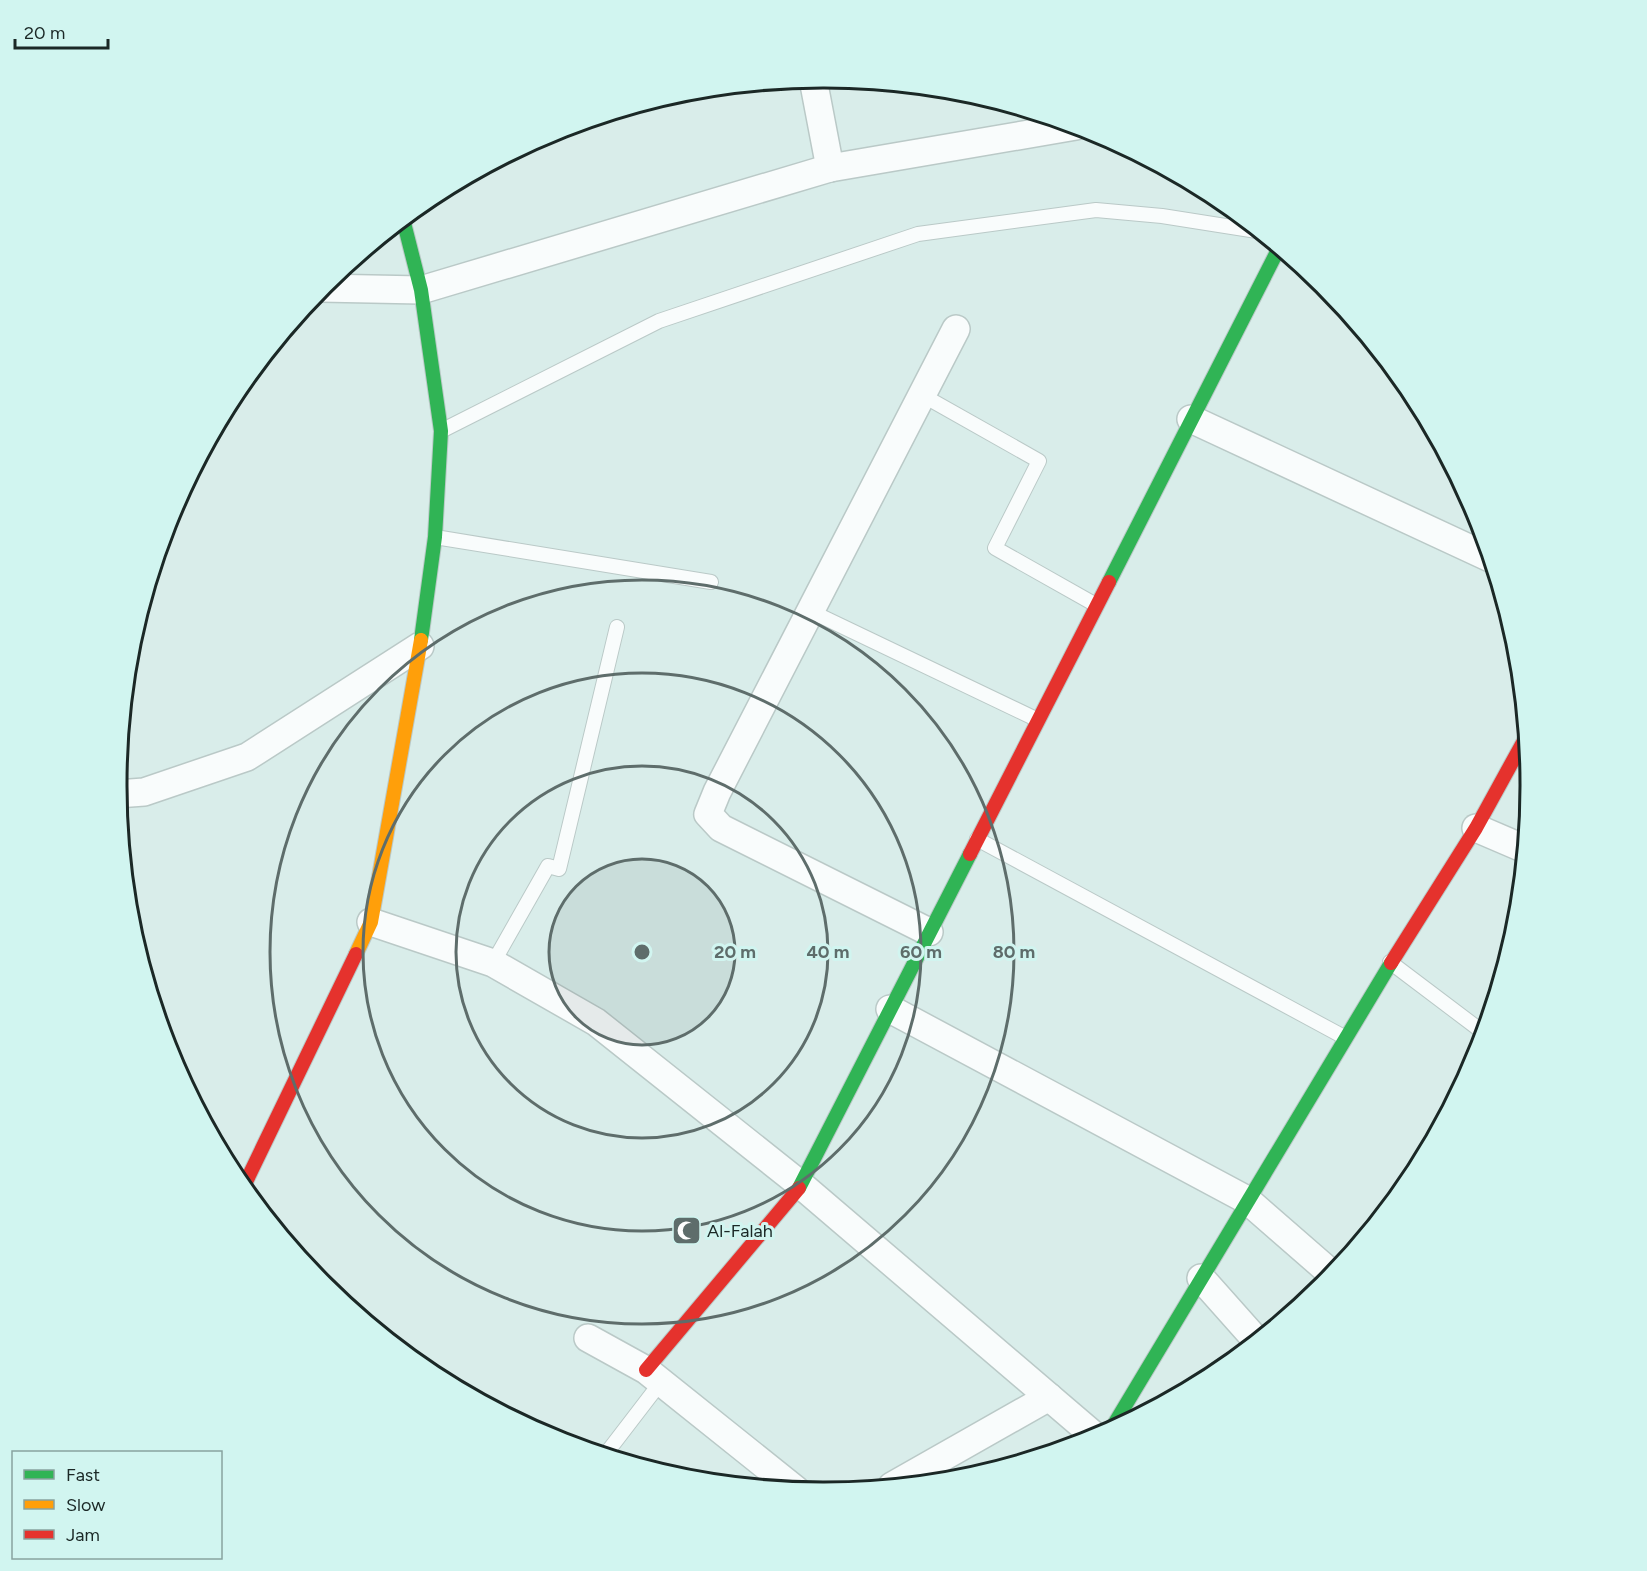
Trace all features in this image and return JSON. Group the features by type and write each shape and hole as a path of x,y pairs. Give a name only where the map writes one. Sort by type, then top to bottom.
{"street":[{"path":"815,88 830,168"},
{"path":"336,288 421,290 830,168 1058,129"},
{"path":"248,1178 371,922 420,646 435,537 441,431 421,290 406,228"},
{"path":"653,1376 801,1185 1275,254"},
{"path":"929,932 722,828 708,814 956,329"},
{"path":"1191,419 1481,554"},
{"path":"127,793 144,792 247,757 420,646"},
{"path":"1118,1417 1344,1036 1476,828 1519,750"},
{"path":"1476,828 1518,846"},
{"path":"371,922 493,963 596,1022 801,1185 1088,1430"},
{"path":"890,1009 1247,1200 1325,1268"},
{"path":"1201,1278 1252,1335"},
{"path":"588,1338 653,1376 785,1481"},
{"path":"907,1478 1050,1397"}],"lane":[{"path":"441,431 659,321 918,234 1096,210 1162,216 1242,229"},
{"path":"922,395 1039,461 995,548 1096,605"},
{"path":"435,537 711,582"},
{"path":"810,611 1038,720"},
{"path":"493,963 548,866 559,869 616,627"},
{"path":"977,839 1344,1036"},
{"path":"1390,962 1477,1028"},
{"path":"609,1449 653,1376"}],"traffic: fast":[{"path":"405,228 421,290 441,431 435,537 421,640"},
{"path":"1109,582 1275,255"},
{"path":"799,1188 970,854"},
{"path":"1119,1417 1391,963"}],"traffic: slow":[{"path":"356,954 371,922 421,640"}],"traffic: jam":[{"path":"970,854 1109,582"},
{"path":"1391,963 1476,828 1519,749"},
{"path":"248,1178 356,954"},
{"path":"646,1370 799,1188"}],"place":[{"name":"Al-Falah","path":"686,1231"}]}
